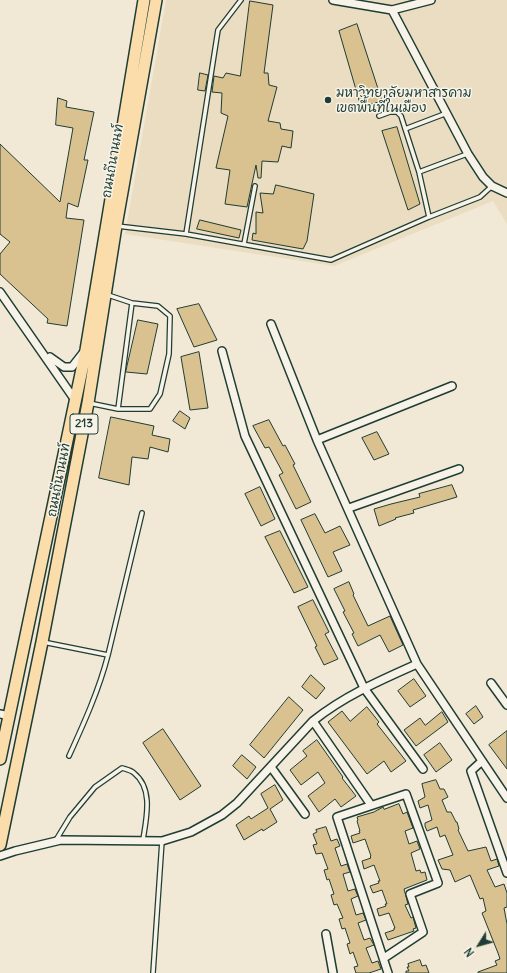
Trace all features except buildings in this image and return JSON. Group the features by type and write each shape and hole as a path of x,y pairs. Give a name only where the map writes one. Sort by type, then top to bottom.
{"main road":[{"name":"ถนนถีนานนท์","path":"0,759 4,715 86,350 144,0"},
{"name":"ถนนถีนานนท์","path":"0,845 42,642 88,403 116,226 156,0"}],"street":[{"path":"333,0 392,10 414,2 431,0"},
{"path":"392,10 468,154 483,178 492,186 507,193"},
{"path":"0,292 75,400"},
{"path":"271,324 318,440 417,664 507,798"},
{"path":"38,346 54,361 64,367 72,367 86,350"},
{"path":"222,351 245,436 364,688 423,769"},
{"path":"318,440 452,386"},
{"path":"349,508 459,469"},
{"path":"0,856 61,840 162,841 191,832 222,815 237,803 312,721 327,709 364,688 417,664"},
{"path":"491,684 507,705"},
{"path":"312,721 370,806"},
{"path":"482,761 471,771 507,873"},
{"path":"270,766 304,814"},
{"path":"384,958 423,932 410,894 438,883 406,794 337,816 384,958 386,972"},
{"path":"326,934 333,973"}],"lane":[{"path":"186,234 218,30 241,0"},
{"path":"379,116 390,112 396,112 401,116 419,172 429,217"},
{"path":"405,128 447,113"},
{"path":"419,172 468,154"},
{"path":"244,244 255,186"},
{"path":"116,226 186,234 331,260 429,217 480,197 492,186"},
{"path":"88,403 118,409 150,409 160,394 169,354 170,316 158,306 132,303 105,294"},
{"path":"118,409 132,303"},
{"path":"69,756 88,715 103,674 142,513"},
{"path":"42,642 108,655"},
{"path":"55,841 70,817 95,787 122,768 133,772 146,788 147,813 143,840"},
{"path":"153,973 162,841"}],"shaded area":[{"name":"มหาวิทยาลัยมหาสารคาม เขตพื้นที่ในเมือง","path":"166,0 507,0 507,224 493,201 334,266 125,234"}],"place":[{"name":"มหาวิทยาลัยมหาสารคาม เขตพื้นที่ในเมือง","path":"328,100"}]}
